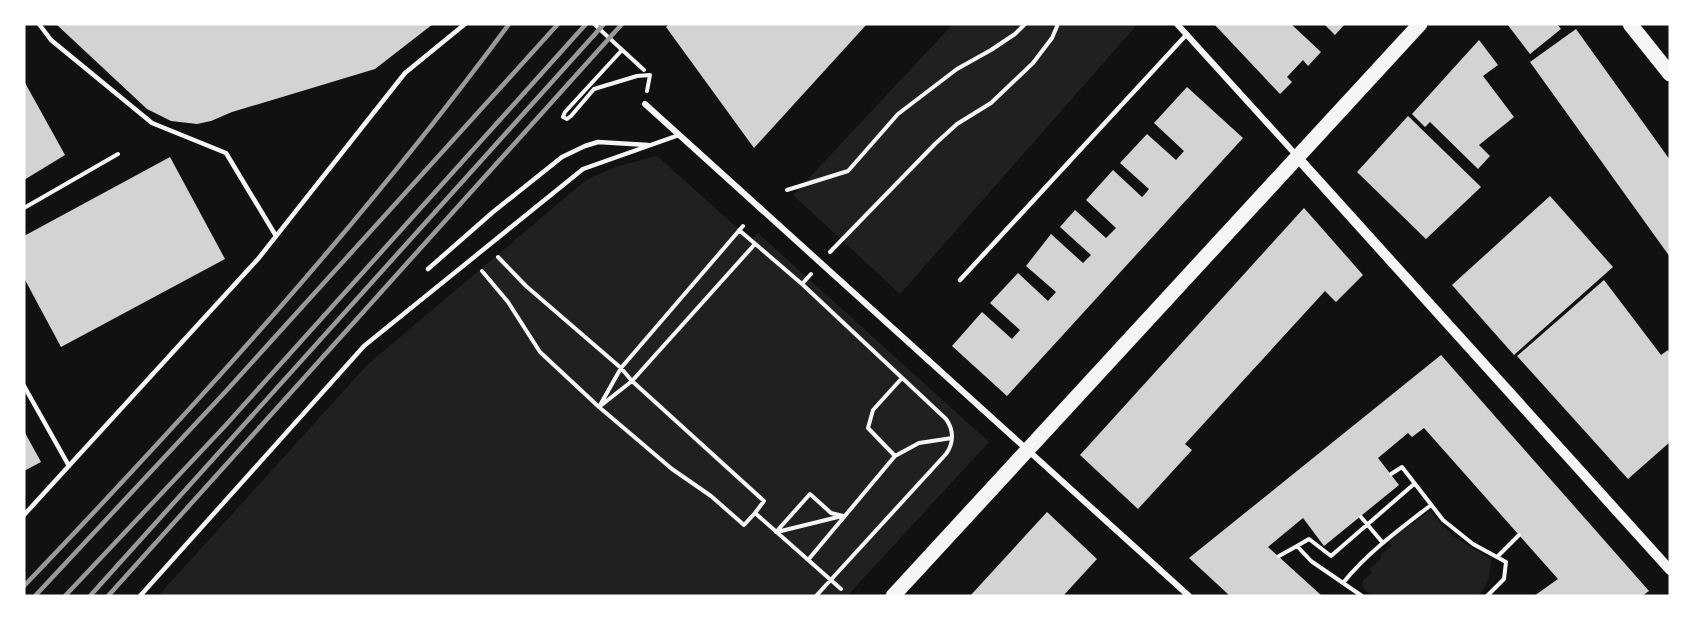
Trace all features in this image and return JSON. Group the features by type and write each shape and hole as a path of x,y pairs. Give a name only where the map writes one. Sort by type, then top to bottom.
{"main road":[{"path":"1630,24 1670,74"},
{"path":"893,596 1417,25"}],"street":[{"path":"1178,24 1670,570"},
{"path":"645,104 1189,596"}],"lane":[{"path":"39,24 51,40 152,123 226,153 276,236"},
{"path":"24,515 258,259 405,73 465,24"},
{"path":"960,280 1187,34"},
{"path":"140,596 364,346 583,169 679,135"},
{"path":"428,269 493,212 562,158 598,142 651,145"},
{"path":"24,386 69,466"}],"path":[{"path":"594,24 644,69"},
{"path":"787,190 848,171 898,114 957,69 991,50 1015,34 1025,24"},
{"path":"837,244 934,144 957,124 991,103 1033,63 1052,38 1058,24"},
{"path":"622,50 565,112 563,117 565,119 571,116 594,89 637,76 650,75 645,104"},
{"path":"24,208 118,154"},
{"path":"599,407 621,368 741,228 755,244 802,284 946,419 951,428 951,447 946,454 816,596"},
{"path":"599,407 632,381 755,244"},
{"path":"472,258 508,302 540,352 599,407 672,469 711,496 744,525 764,501 632,381 621,368 526,286 487,246"},
{"path":"895,456 868,428 873,410 902,378"},
{"path":"808,560 895,456 919,443 952,438"},
{"path":"1391,474 1402,467 1443,520 1462,536 1506,562 1504,579 1487,596"},
{"path":"1279,556 1309,539 1331,556 1414,484"},
{"path":"776,532 810,494 831,513 843,516"},
{"path":"1343,583 1383,543 1431,505"},
{"path":"755,513 841,589"},
{"path":"776,532 843,516"},
{"path":"1361,517 1383,543"},
{"path":"1498,556 1519,535"},
{"path":"1297,546 1311,561 1362,596"}],"shaded area":[{"path":"953,24 1132,24 1135,27 900,294 793,195"},
{"path":"657,156 751,240 758,233 989,442 847,596 158,596 367,365 586,180 618,166"},
{"path":"1430,511 1453,536 1491,559 1488,579 1482,592 1478,596 1374,596 1366,591 1362,586 1363,580 1372,573 1369,569 1381,559 1381,554 1392,546 1389,542 1392,538"}],"building":[{"path":"56,24 433,24 375,69 197,124 171,121 147,109"},
{"path":"669,24 867,24 754,148 666,27"},
{"path":"1214,24 1291,24 1321,52 1308,66 1303,60 1287,77 1292,82 1280,94"},
{"path":"1324,24 1345,24 1335,35"},
{"path":"1507,24 1557,24 1561,29 1530,54"},
{"path":"1576,29 1670,160 1670,257 1530,62"},
{"path":"1479,40 1498,65 1483,76 1514,117 1479,145 1490,156 1478,169 1430,122 1425,127 1412,114"},
{"path":"24,81 65,155 24,180"},
{"path":"1187,87 1243,138 1007,396 952,346 982,312 1012,339 1020,330 990,303 1018,273 1048,301 1056,292 1026,266 1051,234 1083,263 1091,255 1060,227 1075,210 1106,238 1116,228 1086,200 1113,170 1142,197 1145,194 1149,189 1120,163 1147,134 1176,160 1184,151 1154,123"},
{"path":"1408,116 1481,187 1426,239 1357,172"},
{"path":"170,157 225,259 61,347 24,278 24,236"},
{"path":"1550,196 1613,267 1514,355 1452,285"},
{"path":"1304,208 1363,275 1336,302 1325,291 1185,444 1192,450 1138,509 1080,455"},
{"path":"1604,280 1661,355 1668,350 1670,354 1670,442 1628,479 1517,356"},
{"path":"1441,355 1649,591 1642,596 1534,596 1558,579 1424,428 1412,437 1408,433 1378,458 1399,485 1324,546 1303,518 1268,547 1322,596 1230,596 1189,558"},
{"path":"24,431 41,462 24,471"},
{"path":"1047,512 1097,559 1063,596 970,596"}],"railway":[{"path":"24,586 151,451 276,312 395,171 509,24"},
{"path":"35,596 227,390 558,24"},
{"path":"65,596 225,426 586,24"},
{"path":"90,596 604,24"},
{"path":"108,596 622,24"}]}
